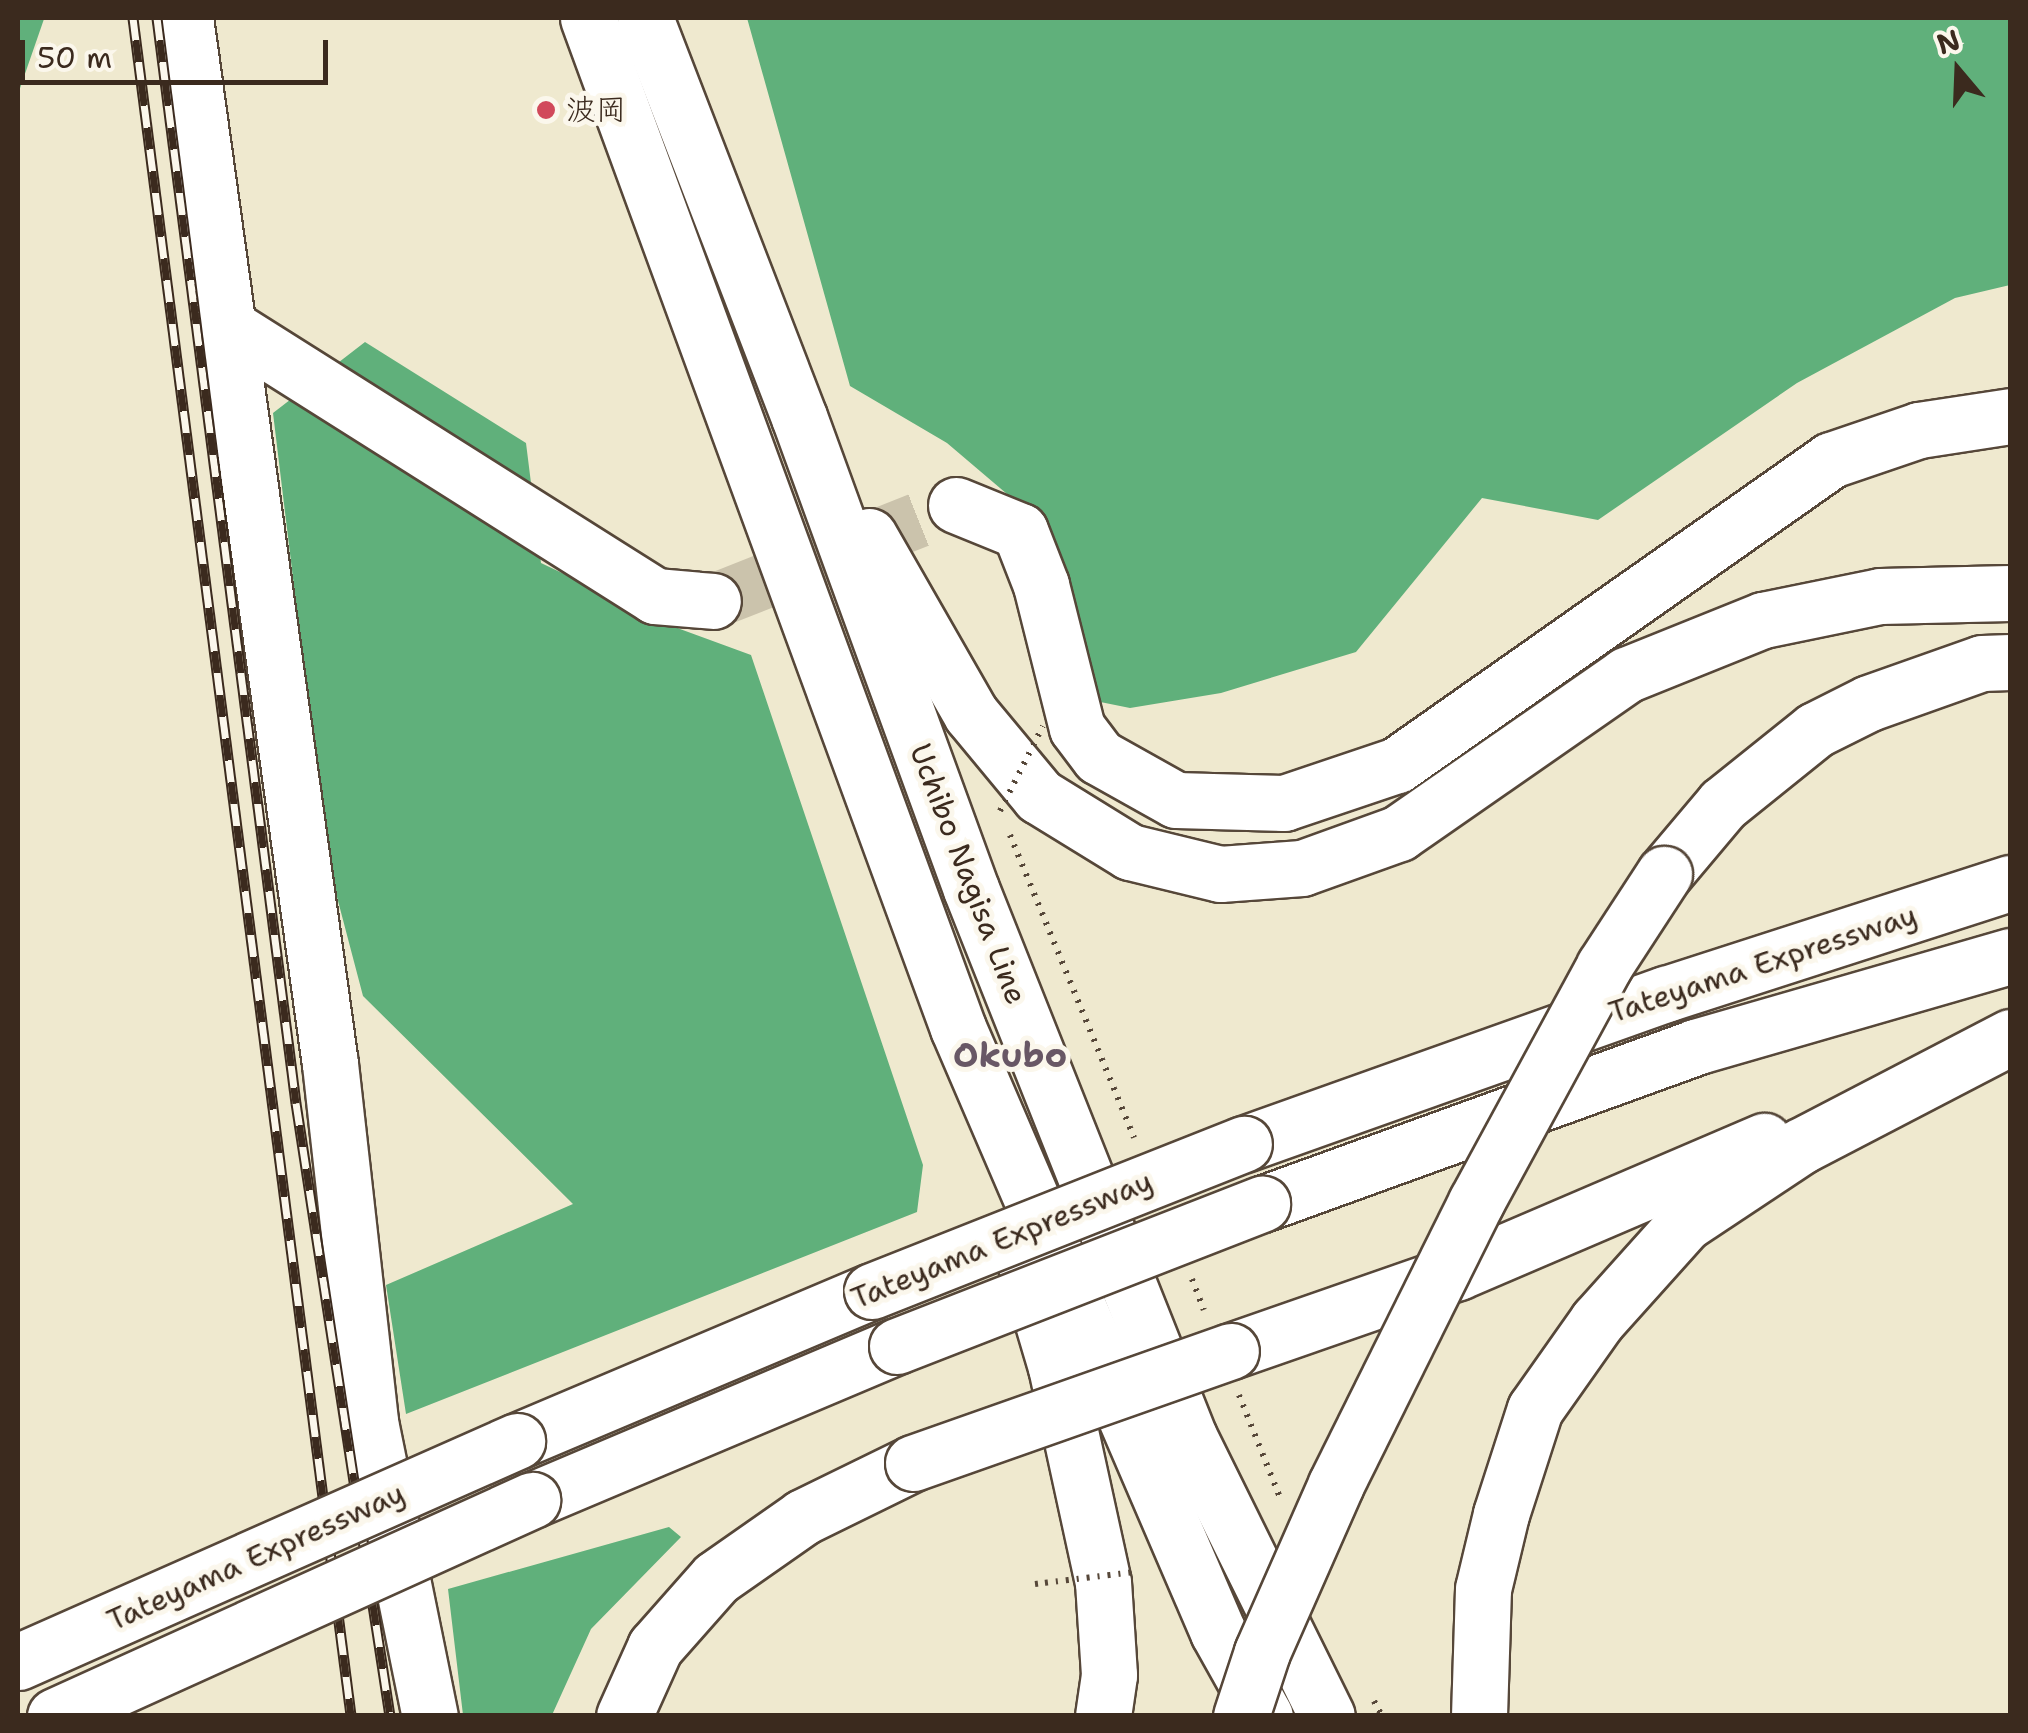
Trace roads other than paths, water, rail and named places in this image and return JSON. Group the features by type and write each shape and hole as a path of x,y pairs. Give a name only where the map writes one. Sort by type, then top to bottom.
{"main road":[{"path":"186,18 330,1064 370,1422 430,1716"},
{"name":"Uchibo Nagisa Line","path":"588,18 958,1028 1218,1632 1265,1716"},
{"name":"Uchibo Nagisa Line","path":"645,18 799,417 972,889 1189,1438 1328,1716"},
{"path":"229,327 656,596 713,601"},
{"path":"956,505 1020,531 1041,584 1077,728 1100,757 1176,800 1284,803 1397,765 1831,460 1919,430 2010,416"},
{"path":"799,417 971,714 1039,796 1130,852 1220,874 1302,868 1400,833 1626,675 1763,620 1880,596 2010,593"},
{"path":"1241,1716 1262,1652 1336,1484 1476,1202 1604,966 1664,874 1723,804 1814,730 1869,704 1982,662 2010,662"},
{"name":"Tateyama Expressway","path":"18,1662 518,1441 872,1291 1244,1144 1666,994 2010,883"},
{"name":"Tateyama Expressway","path":"56,1716 532,1500 897,1346 1262,1204 1694,1047 2010,956"},
{"path":"958,1028 1056,1368 1103,1582 1109,1675 1103,1716"},
{"path":"624,1716 655,1646 716,1578 803,1517 913,1463 1458,1272 2009,1038"},
{"path":"1479,1716 1482,1589 1501,1514 1535,1410 1597,1321 1685,1223 1800,1146 2009,1038"}],"tunnel":[{"path":"713,601 956,505"}],"railway":[{"path":"133,18 351,1716"},
{"path":"157,18 296,1103 390,1716"}],"place":[{"name":"波岡","path":"546,110"}],"district":[{"name":"Okubo","path":"1010,1055"}]}
